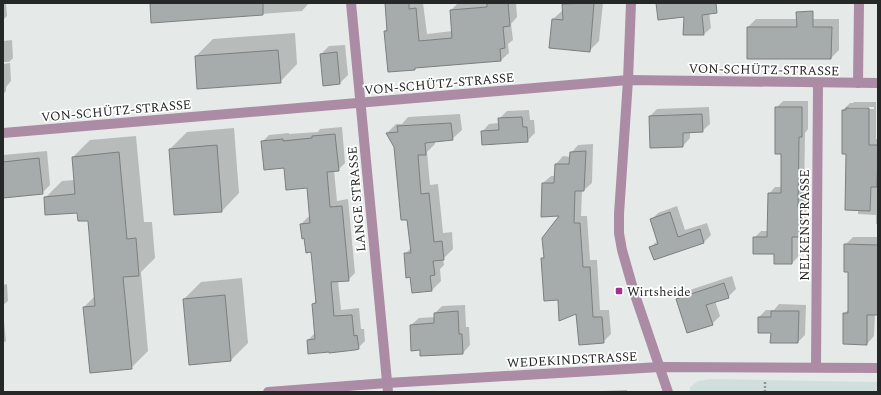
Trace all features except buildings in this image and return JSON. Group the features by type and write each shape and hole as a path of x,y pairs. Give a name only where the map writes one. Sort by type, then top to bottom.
{"street":[{"name":"LANGE STRASSE","path":"351,3 387,387"},
{"path":"631,3 619,233 622,250 634,292 668,392"},
{"path":"858,3 858,83"},
{"name":"VON-SCHÜTZ-STRASSE","path":"3,133 628,80 878,83"},
{"name":"NELKENSTRASSE","path":"816,367 818,83"},
{"name":"WEDEKINDSTRASSE","path":"268,392 387,387 660,367 878,368"}],"shaded area":[{"path":"713,379 878,382 878,392 690,392 690,387 698,381"}],"place":[{"name":"Wirtsheide","path":"619,291"}]}
